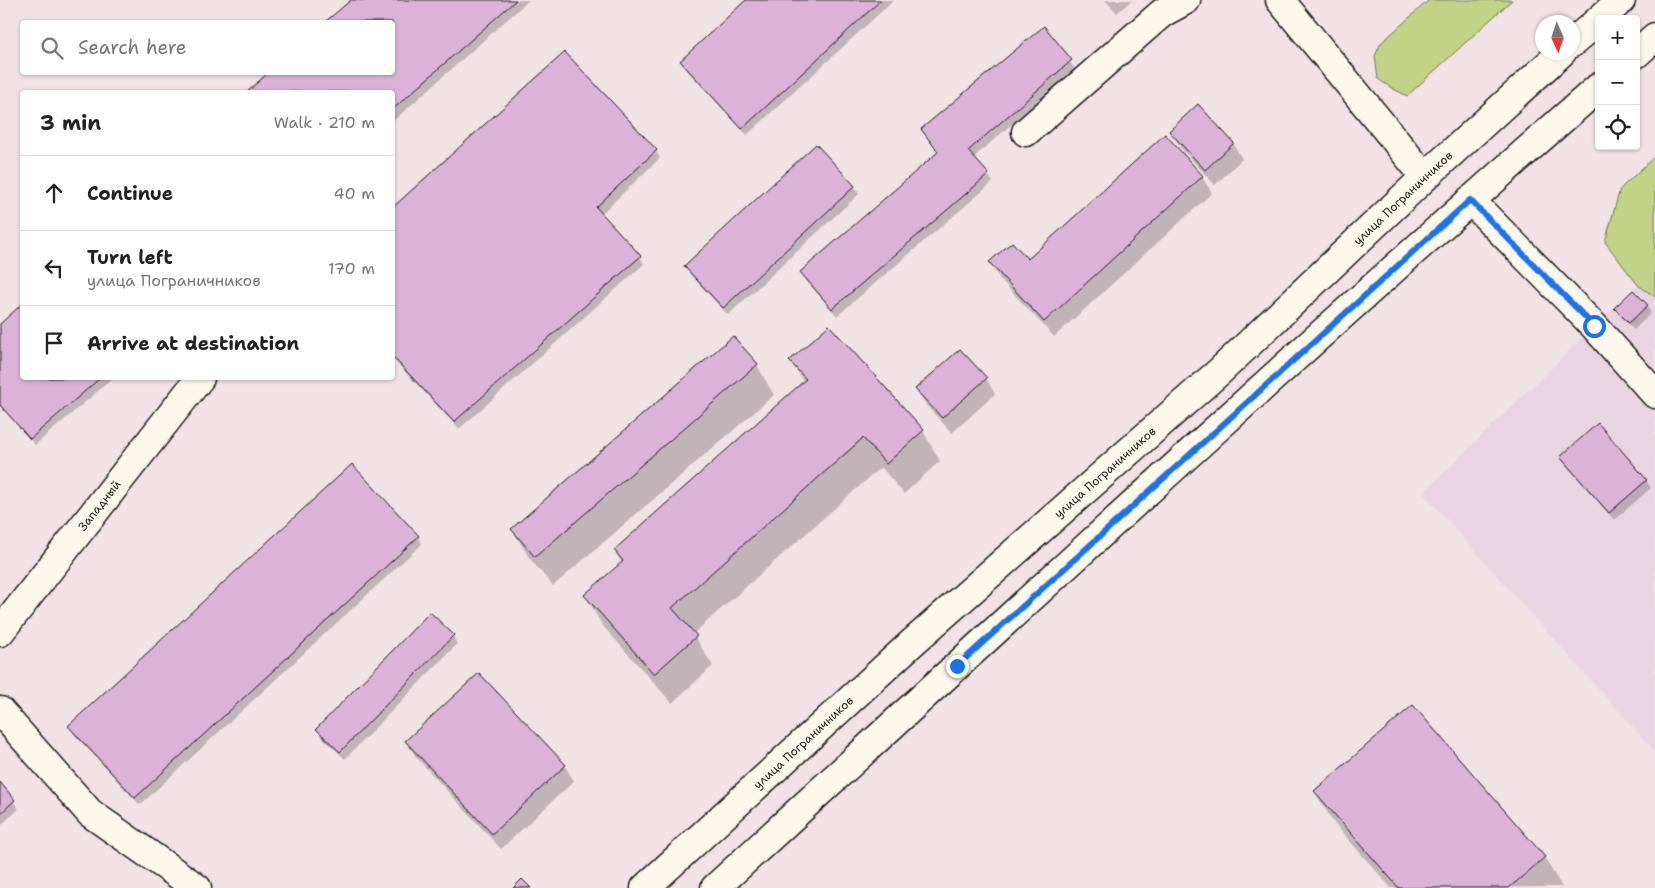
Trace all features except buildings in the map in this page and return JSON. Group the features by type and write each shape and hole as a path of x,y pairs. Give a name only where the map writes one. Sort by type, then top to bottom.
{"main road":[{"path":"1026,132 1162,13 1186,0"},
{"path":"1280,0 1425,177"},
{"path":"1604,15 1621,0"},
{"path":"1580,36 1595,23"},
{"path":"1640,50 1655,37"},
{"name":"улица Пограничников","path":"645,888 913,642 1220,372 1425,177 1553,60"},
{"path":"716,888 957,666 1470,200 1595,91"},
{"path":"1470,200 1594,326 1655,394"},
{"name":"Западный","path":"0,632 198,380"},
{"path":"0,711 90,814 198,888"}],"shaded area":[{"path":"1638,285 1655,297 1655,752 1423,493"}],"green space":[{"path":"1429,0 1512,0 1407,96 1378,79 1375,56 1381,43"},
{"path":"1655,156 1655,297 1638,285 1605,242 1620,189"}],"route":[{"path":"957,666 1470,200 1594,326"}]}
